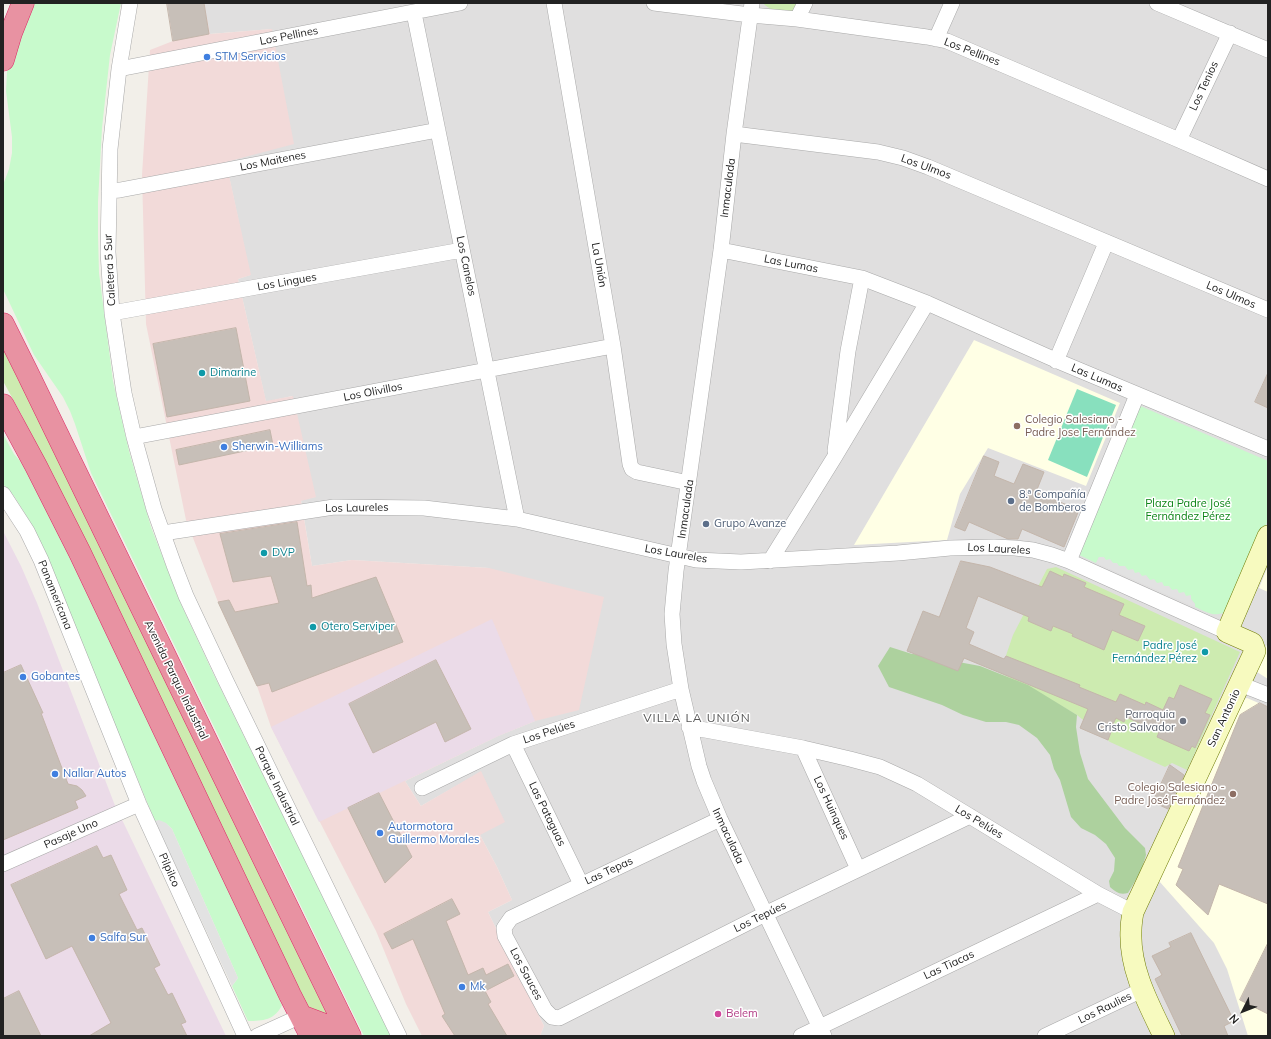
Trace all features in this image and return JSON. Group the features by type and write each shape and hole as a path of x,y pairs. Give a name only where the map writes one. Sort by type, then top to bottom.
{"highway":[{"path":"3,60 11,33 23,3"},
{"name":"Avenida Parque Industrial","path":"3,324 28,372 80,482 350,1036"},
{"path":"3,405 80,553 311,1036"},
{"path":"301,1016 325,1025 340,1036"}],"main road":[{"path":"1226,632 1268,536"},
{"name":"San Antonio","path":"1133,912 1255,651 1249,642 1226,632"},
{"path":"1133,912 1130,931 1132,954 1136,973 1142,990 1164,1036"}],"street":[{"name":"Caletera 5 Sur","path":"130,3 119,69 110,149 108,252 112,313 124,392 134,437 163,533"},
{"name":"Los Pellines","path":"119,69 460,3"},
{"name":"La Unión","path":"554,3 613,346 630,464 632,469 637,472 689,483"},
{"name":"Los Pellines","path":"654,3 751,9 797,19 936,39 958,45 1268,179"},
{"path":"797,19 806,3"},
{"path":"936,39 952,3"},
{"path":"1157,3 1268,50"},
{"name":"Inmaculada","path":"751,9 734,134 721,250 679,556 672,614 674,644 689,727 704,781 720,819 822,1031"},
{"name":"Los Canelos","path":"414,13 517,519"},
{"name":"Los Tenios","path":"1179,140 1230,33"},
{"name":"Los Maitenes","path":"109,191 438,130"},
{"name":"Los Ulmos","path":"734,134 878,152 928,166 1106,243 1268,310"},
{"path":"1056,361 1106,243"},
{"name":"Los Lingues","path":"112,313 462,250"},
{"name":"Las Lumas","path":"721,250 862,278 927,303 1056,361 1268,449"},
{"path":"834,458 848,351 862,278"},
{"path":"770,561 927,303"},
{"name":"Los Olivillos","path":"134,437 613,346"},
{"path":"1069,561 1137,395"},
{"name":"Panamericana","path":"3,494 21,521 38,554 98,701"},
{"name":"Los Laureles","path":"163,533 334,507 424,508 517,519 696,560 741,562 770,561 898,553 950,548 1015,548 1033,550 1069,561 1226,632"},
{"name":"Parque Industrial","path":"163,533 186,596 399,1036"},
{"path":"1240,684 1268,695"},
{"name":"Los Pelúes","path":"422,788 513,744 681,689"},
{"name":"Pilpilco","path":"98,701 139,804 245,1036"},
{"name":"Los Pelúes","path":"689,727 803,748 880,767 898,774 917,784 1098,894 1133,912"},
{"name":"Las Pataguas","path":"513,744 582,884"},
{"name":"Los Huinques","path":"803,748 858,869"},
{"name":"Pasaje Uno","path":"3,864 139,804"},
{"name":"Los Tepúes","path":"552,1017 559,1018 765,914 970,816"},
{"name":"Las Tepas","path":"504,928 511,918 720,819"},
{"name":"Las Tiacas","path":"801,1036 822,1031 1098,894"},
{"name":"Los Sauces","path":"504,928 505,936 545,1010 552,1017"},
{"name":"Los Raulies","path":"1045,1036 1142,990"},
{"path":"258,1036 301,1016"}],"shaded area":[{"path":"169,3 204,3 210,34 272,29 294,144 226,162 251,275 238,279 266,401 293,396 316,497 301,501 312,566 352,560 489,568 604,597 579,710 535,721 498,736 405,781 421,806 481,771 505,822 480,835 512,900 488,912 544,1026 540,1036 422,1036 406,1004 376,931 271,727 257,686 218,602 186,520 146,324 142,175 150,50 173,41 168,8"},
{"path":"204,3 1268,3 1268,1036 540,1036 544,1026 488,912 512,900 480,835 481,772 421,806 405,781 498,736 535,721 489,568 352,560 312,566 301,500 315,497 292,396 266,402 238,279 250,275 226,162 272,29 209,34"},
{"name":"Colegio Salesiano - Padre Jose Fernández","path":"974,340 1120,403 1086,486 988,448 960,494 947,540 854,545"},
{"path":"3,531 21,566 37,603 114,803 226,1036 3,1036"},
{"path":"1099,557 1104,557 1106,560 1110,559 1113,563 1117,563 1119,566 1125,566 1128,570 1133,569 1135,573 1139,572 1142,576 1146,575 1150,580 1154,579 1157,583 1162,582 1164,586 1169,586 1172,590 1177,589 1179,593 1184,592 1186,596 1191,595 1191,599 1195,604 1195,607 1096,563"},
{"path":"1268,566 1268,592 1259,588"},
{"path":"492,619 535,721 498,736 319,822 271,727"},
{"path":"1268,642 1268,679 1257,672 1257,669"},
{"name":"Colegio Salesiano - Padre José Fernández","path":"1247,698 1268,707 1268,1036 1248,1036 1227,969 1214,943 1159,881 1241,700"},
{"path":"159,820 166,823 172,829 238,978 232,986 155,821"}],"green space":[{"path":"32,3 121,3 110,55 102,128 98,202 98,235 99,273 113,381 129,451 151,527 181,604 212,671 391,1036 364,1036 91,473 70,411 63,397 34,355 3,289 3,185 9,169 12,153 12,137 6,91 7,72 9,62"},
{"path":"763,3 799,3 792,11 780,12 772,10"},
{"path":"3,344 332,1019 309,1009 21,414 3,381"},
{"path":"1077,389 1116,405 1087,477 1048,460"},
{"name":"Plaza Padre José Fernández Pérez","path":"1138,405 1268,461 1268,520 1230,609 1221,614 1212,614 1195,607 1195,604 1191,599 1099,557 1096,563 1075,553"},
{"path":"3,434 14,454 35,478 95,600 282,1005 276,1014 268,1019 248,1021 232,986 238,978 172,829 160,821 155,821 29,520 14,496 3,484"},
{"path":"1056,567 1240,652 1187,770 1172,763 1165,767 1110,742 1077,715 1038,692 1000,673 1013,635 1047,569"},
{"path":"890,647 912,654 934,655 953,661 980,666 1028,685 1077,715 1076,727 1080,753 1088,779 1125,828 1145,848 1146,855 1141,871 1128,893 1118,893 1110,887 1109,881 1114,871 1115,858 1106,844 1095,835 1081,828 1071,817 1060,780 1054,769 1050,755 1037,738 1019,725 1006,722 986,722 963,715 942,705 889,687 878,666"}],"building":[{"path":"167,3 204,3 209,34 173,41"},
{"name":"Dimarine","path":"236,328 250,401 167,417 153,344"},
{"path":"1268,373 1268,408 1255,402"},
{"name":"Sherwin-Williams","path":"270,430 273,445 179,465 176,450"},
{"name":"8.ª Compañía de Bomberos","path":"984,456 999,462 994,476 1014,484 1023,464 1044,472 1036,492 1079,510 1064,547 1022,529 1018,539 1008,539 969,522 965,531 955,527"},
{"name":"Otero Serviper","path":"297,522 307,586 311,585 312,598 376,577 403,642 272,692 269,683 257,686 218,602 229,600 235,612 279,603 271,576 233,582 220,534"},
{"path":"961,561 990,567 1042,587 1050,571 1063,577 1064,574 1086,583 1084,587 1124,604 1119,615 1145,626 1138,641 1112,630 1104,650 1072,636 1073,634 1053,626 1051,631 1028,621 1029,617 978,596 966,628 974,632 969,644 1004,659 1006,656 1080,685 1079,687 1116,702 1120,694 1145,705 1146,702 1163,710 1169,697 1174,699 1180,685 1212,699 1205,713 1210,715 1195,748 1192,746 1189,751 1157,737 1159,732 1126,717 1124,722 1116,718 1108,740 1080,728 1088,709 964,658 958,671 907,651 923,611 939,617"},
{"path":"436,660 471,729 445,742 436,722 373,753 349,704"},
{"path":"21,665 43,713 41,713 68,784 77,786 86,796 75,801 78,808 3,840 3,673"},
{"path":"1260,703 1268,707 1268,904 1219,884 1208,915 1176,885 1183,869 1178,867 1240,715"},
{"path":"1170,765 1184,775 1168,809 1153,802"},
{"name":"Autormotora Guillermo Morales","path":"379,793 412,857 385,883 348,808"},
{"name":"Salfa Sur","path":"97,846 103,858 111,855 127,890 119,894 137,930 142,928 160,965 154,968 168,995 172,993 186,1022 181,1024 187,1036 89,1036 111,1023 72,946 46,959 11,885"},
{"path":"452,899 460,914 446,921 468,975 483,968 486,975 508,964 514,976 485,991 491,1002 488,1004 507,1036 455,1036 442,1016 445,1014 413,939 392,949 384,934"},
{"path":"1191,933 1234,1021 1224,1026 1228,1036 1182,1036 1155,979 1162,975 1152,956 1171,947 1169,943"},
{"path":"1268,943 1268,1014 1240,1000"},
{"path":"19,991 41,1036 3,1036 3,999"}],"place":[{"name":"STM Servicios","path":"207,57"},
{"name":"Dimarine","path":"202,373"},
{"name":"Colegio Salesiano - Padre Jose Fernández","path":"1017,426"},
{"name":"Sherwin-Williams","path":"224,447"},
{"name":"8.ª Compañía de Bomberos","path":"1011,501"},
{"name":"Grupo Avanze","path":"706,524"},
{"name":"DVP","path":"264,553"},
{"name":"Otero Serviper","path":"313,627"},
{"name":"Padre José Fernández Pérez","path":"1205,652"},
{"name":"Gobantes","path":"23,677"},
{"name":"Parroquia Cristo Salvador","path":"1183,721"},
{"name":"Nallar Autos","path":"55,774"},
{"name":"Colegio Salesiano - Padre José Fernández","path":"1233,794"},
{"name":"Autormotora Guillermo Morales","path":"380,833"},
{"name":"Salfa Sur","path":"92,938"},
{"name":"Mk","path":"462,987"},
{"name":"Belem","path":"718,1014"}],"district":[{"name":"VILLA LA UNIÓN","path":"697,718"}]}
